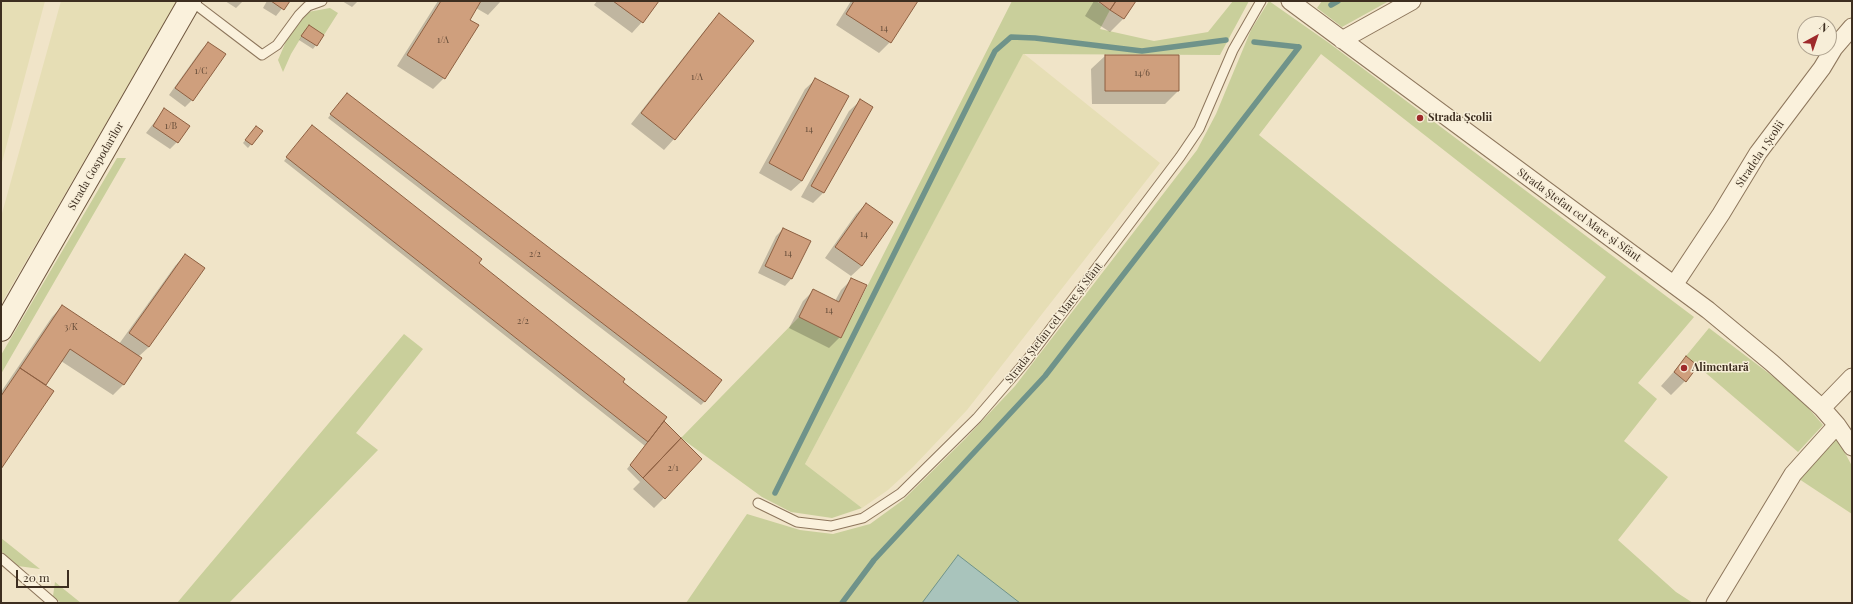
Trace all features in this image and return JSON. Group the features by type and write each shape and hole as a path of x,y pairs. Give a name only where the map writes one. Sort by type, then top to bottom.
{"street":[{"name":"Strada Gospodarilor","path":"1,330 190,1"},
{"name":"Strada Ștefan cel Mare și Sfânt","path":"1290,1 1708,310 1772,363 1822,408 1837,425 1852,447"},
{"path":"1342,40 1412,1"},
{"name":"Stradela 1 Școlii","path":"1674,285 1717,220 1758,153 1822,68 1834,48 1852,27"},
{"path":"1822,408 1852,377"},
{"path":"1715,603 1793,474 1837,425"}],"lane":[{"path":"190,1 262,56 277,44 299,15 308,6 322,1"},
{"name":"Strada Ștefan cel Mare și Sfânt","path":"758,503 797,522 831,526 863,518 901,493 976,418 1027,360 1180,157 1199,129 1233,50 1260,1"},
{"path":"1,558 53,603"}],"shaded area":[{"path":"1,1 45,1 1,166"},
{"path":"61,1 177,1 1,304 1,217"},
{"path":"1023,53 1160,163 967,410 913,467 888,490 862,508 805,464"}],"green space":[{"path":"1012,1 1096,1 1110,10 1100,29 1154,41 1208,32 1233,1 1249,1 1220,55 1023,54 805,464 862,508 832,518 791,512 762,497 681,438 799,317 841,338"},
{"path":"1269,1 1329,43 1694,317 1638,383 1657,399 1624,441 1668,477 1618,540 1676,592 1693,603 686,603 747,514 800,530 833,534 870,524 903,500 965,439 1015,386 1197,150 1216,114 1251,30","holes":["1321,54 1606,277 1540,362 1259,135"]},
{"path":"1322,1 1389,1 1342,27 1317,8"},
{"path":"330,8 338,13 324,35 308,26 291,54 283,72 278,60 287,39 308,12"},
{"path":"117,158 126,158 1,374 1,355"},
{"path":"1709,328 1775,378 1804,403 1823,425 1798,452 1686,356"},
{"path":"404,334 423,349 356,433 378,450 229,603 177,603"},
{"path":"1837,438 1852,466 1852,514 1799,479"},
{"path":"1,538 40,569 18,566 1,551"},
{"path":"55,582 81,603 61,603 53,596"}],"water":[{"path":"958,555 1020,603 922,603"}],"building":[{"path":"271,1 290,1 284,10"},
{"path":"441,1 481,1 470,20 479,25 445,79 407,55"},
{"path":"613,1 659,1 643,23"},
{"path":"854,1 918,1 891,43 846,14"},
{"path":"1098,1 1116,1 1110,10"},
{"path":"1116,1 1136,1 1124,19 1110,10"},
{"path":"719,13 754,41 675,140 641,113"},
{"path":"309,25 324,35 317,46 301,36"},
{"path":"208,42 226,54 193,101 175,88"},
{"path":"1105,55 1179,55 1179,91 1105,91"},
{"path":"815,78 849,96 802,181 769,163"},
{"path":"347,93 722,380 705,402 330,114"},
{"path":"860,99 873,107 824,193 811,186"},
{"path":"164,108 190,126 178,143 153,126"},
{"path":"312,125 482,259 479,263 625,379 623,382 667,417 648,442 286,157"},
{"path":"256,126 263,131 252,145 245,140"},
{"path":"866,203 893,222 862,266 835,247"},
{"path":"783,228 811,241 792,279 765,266"},
{"path":"185,254 205,268 149,347 129,333"},
{"path":"851,278 867,285 841,338 799,317 813,289 839,302"},
{"path":"62,305 142,358 124,385 70,349 46,385 20,368"},
{"path":"1686,356 1698,366 1686,382 1674,372"},
{"path":"20,368 54,391 1,469 1,396"},
{"path":"664,421 681,438 643,478 630,465"},
{"path":"681,438 702,459 665,499 643,478"}],"waterway":[{"path":"1331,5 1338,1"},
{"path":"775,493 995,51 1011,37 1035,38 1142,51 1226,40"},
{"path":"1254,42 1299,47"},
{"path":"842,603 874,560 1045,376 1299,47"}],"place":[{"name":"Strada Școlii","path":"1420,118"},
{"name":"Alimentară","path":"1684,368"}]}
